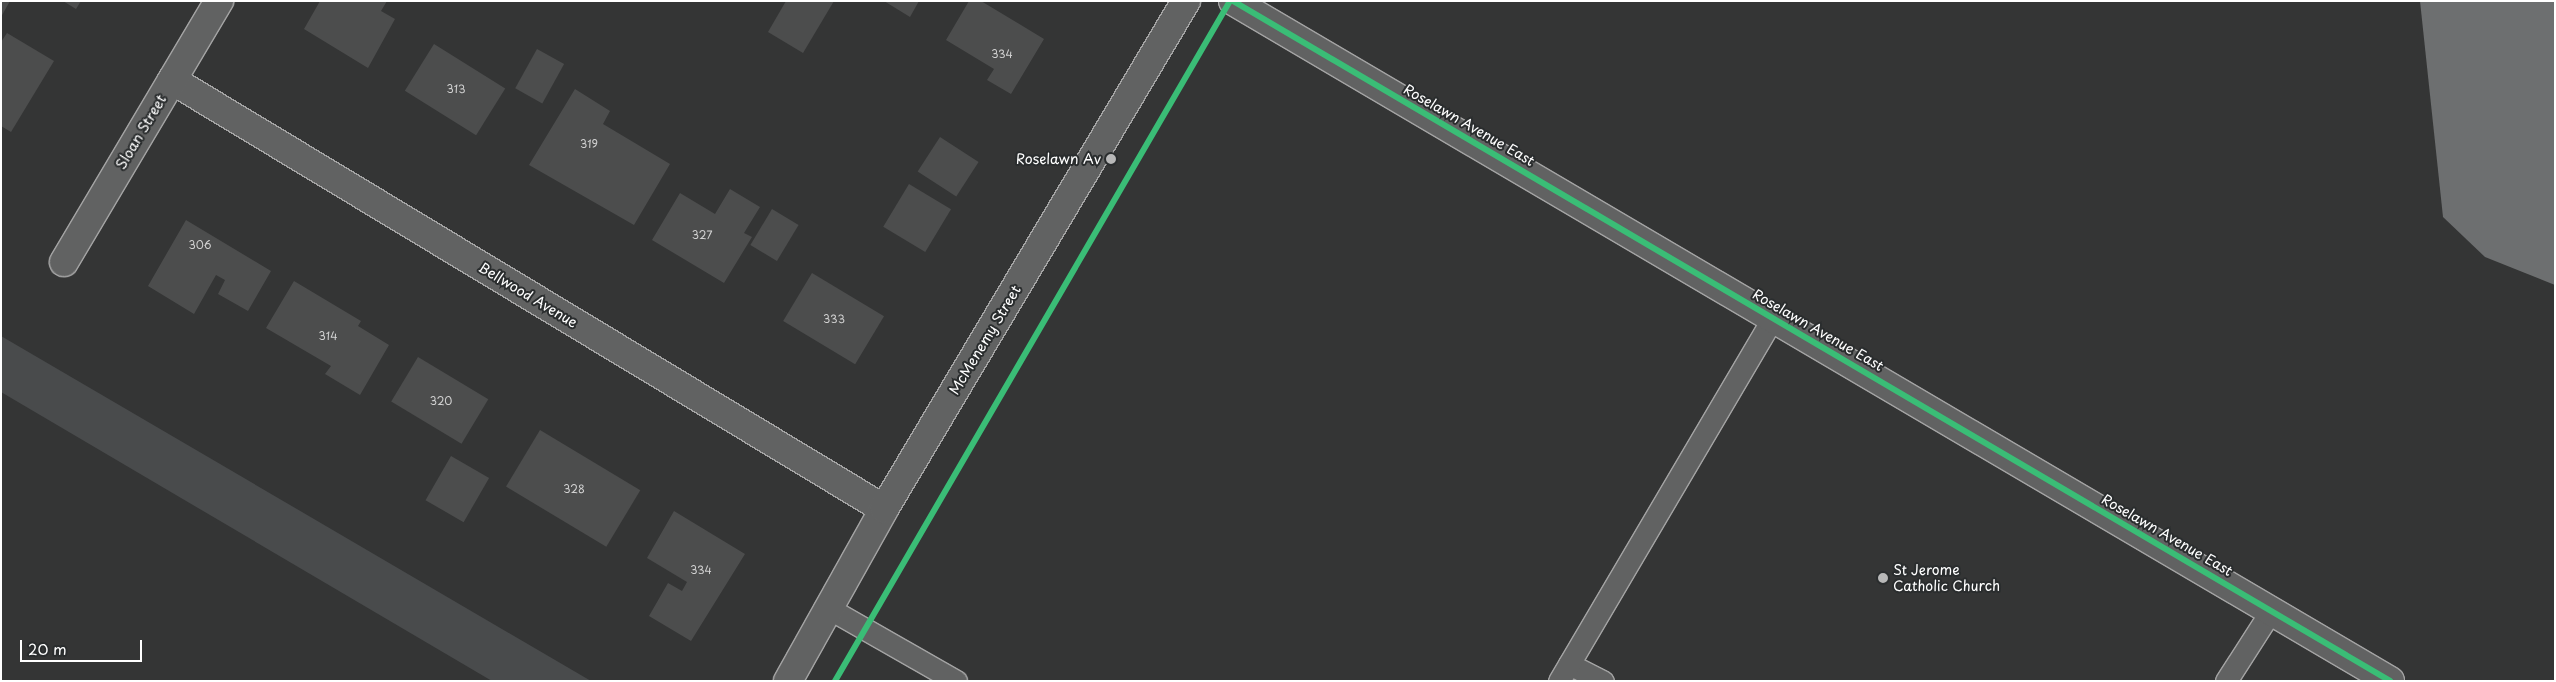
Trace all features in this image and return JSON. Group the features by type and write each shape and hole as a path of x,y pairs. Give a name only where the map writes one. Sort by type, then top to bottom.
{"street":[{"name":"Sloan Street","path":"64,262 219,1"},
{"name":"McMenemy Street","path":"788,681 830,609 884,509 1186,1"},
{"name":"Roselawn Avenue East","path":"1233,1 2390,681"},
{"name":"Bellwood Avenue","path":"172,80 884,509"}],"lane":[{"path":"1603,681 1564,672 1773,318"},
{"path":"830,609 956,681"},
{"path":"2226,681 2271,611"}],"shaded area":[{"path":"2420,1 2555,1 2555,285 2485,257 2443,217"},
{"path":"1,336 591,681 492,681 1,392"}],"building":[{"path":"1,1 10,1 1,17"},
{"path":"63,1 81,1 76,9"},
{"path":"320,1 387,1 381,11 395,19 368,68 304,29"},
{"path":"786,1 834,1 803,53 768,32"},
{"path":"884,1 919,1 910,17"},
{"path":"969,1 981,1 1044,39 1011,94 987,80 994,69 946,40"},
{"path":"7,33 54,61 11,132 1,126 1,42"},
{"path":"434,44 505,89 476,135 405,91"},
{"path":"537,49 564,64 542,103 515,88"},
{"path":"575,89 610,111 603,124 670,164 634,225 529,165"},
{"path":"940,137 979,162 956,196 918,171"},
{"path":"909,184 951,209 925,252 883,227"},
{"path":"730,189 760,207 744,233 752,237 724,283 652,240 680,193 715,214"},
{"path":"772,209 799,225 777,261 750,245"},
{"path":"186,220 271,271 248,311 218,294 225,280 216,275 194,314 148,286"},
{"path":"812,273 884,316 855,364 783,321"},
{"path":"294,281 361,321 358,326 389,345 360,395 325,374 331,366 266,328"},
{"path":"418,357 488,399 462,444 391,402"},
{"path":"540,430 640,490 606,547 506,487"},
{"path":"451,456 489,478 464,522 426,500"},
{"path":"674,511 745,554 691,641 649,616 668,583 682,591 687,582 647,558"}],"cycle path":[{"path":"835,681 1230,1"},
{"path":"1233,1 2390,681"}],"place":[{"name":"Roselawn Av","path":"1111,159"},
{"name":"St Jerome Catholic Church","path":"1883,578"}]}
